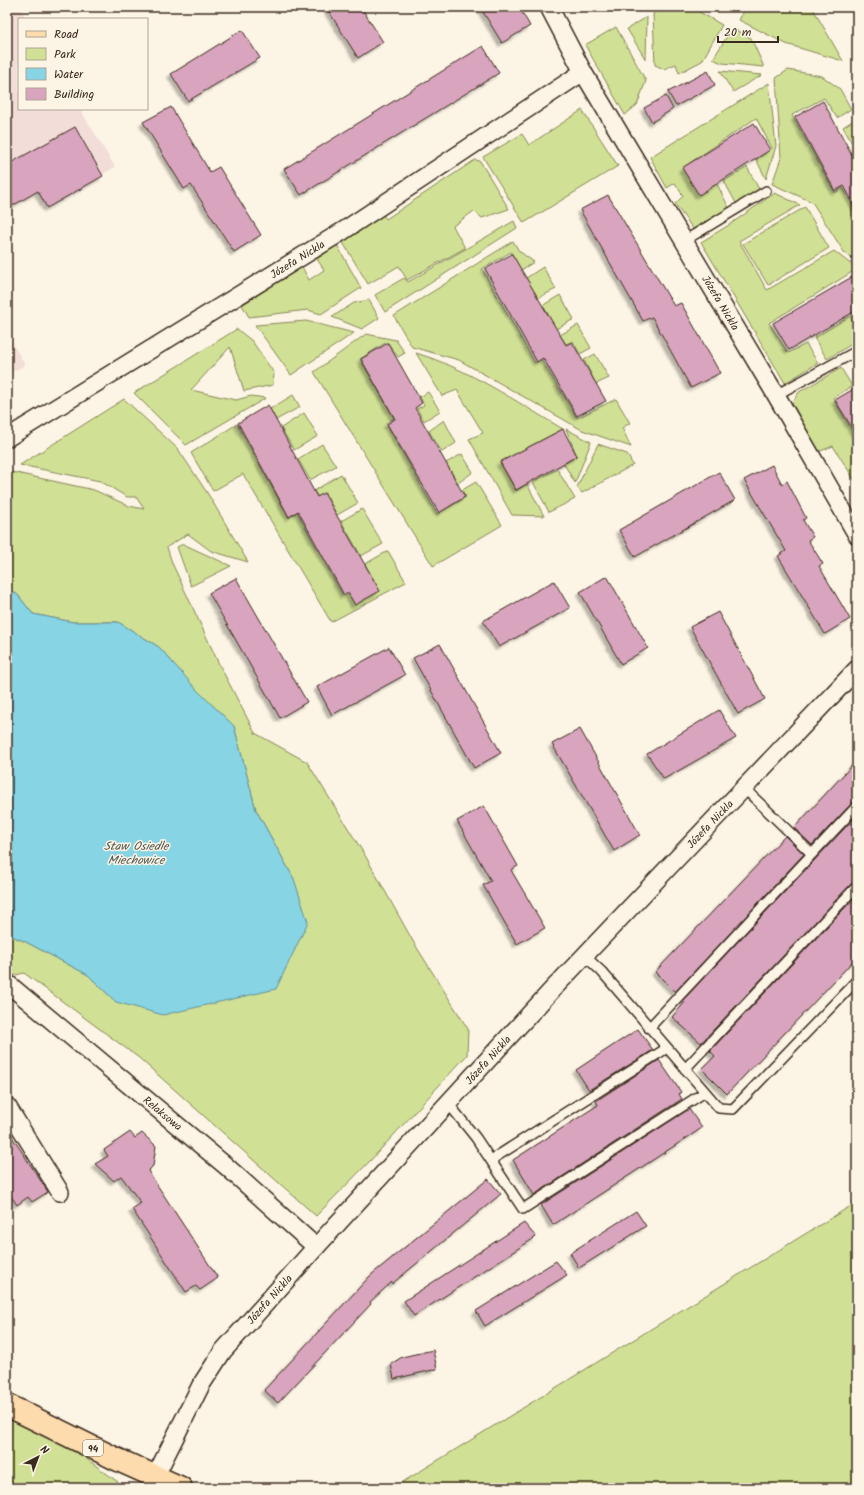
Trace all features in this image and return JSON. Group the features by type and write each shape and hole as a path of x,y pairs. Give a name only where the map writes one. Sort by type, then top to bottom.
{"main road":[{"name":"94","path":"7,1405 114,1458 171,1484"}],"street":[{"name":"Józefa Nickla","path":"549,7 583,72 776,395 857,535"},
{"name":"Józefa Nickla","path":"7,438 343,231 583,72"},
{"name":"Józefa Nickla","path":"171,1484 201,1385 223,1351 448,1103 857,669"},
{"name":"Relaksowa","path":"9,989 226,1166 316,1247"},
{"path":"7,1106 60,1192"}],"lane":[{"path":"684,241 766,191"},
{"path":"776,395 857,351"},
{"path":"744,788 812,854"},
{"path":"649,1028 857,806"},
{"path":"686,1069 857,886"},
{"path":"585,956 602,972 719,1108 733,1108 857,980"},
{"path":"491,1160 667,1048"},
{"path":"448,1103 491,1160 523,1209 705,1092"}],"shaded area":[{"path":"7,7 19,7 26,18 18,18 18,110 81,110 115,167 47,208 39,194 31,189 7,209"},
{"path":"7,334 25,365 7,375"}],"green space":[{"path":"663,7 691,7 722,25 702,61 679,73 676,64 664,69 655,65 653,14"},
{"path":"746,7 812,7 843,61 786,44 739,20"},
{"path":"647,17 646,60 627,29"},
{"path":"616,27 646,81 637,105 625,115 585,45"},
{"path":"732,28 751,38 764,67 722,63 713,59"},
{"path":"788,70 822,76 840,89 851,109 837,118 824,98 792,115 835,193 843,188 857,213 857,263 844,252 812,202 772,184 781,158 776,78"},
{"path":"720,71 762,75 733,92"},
{"path":"769,83 776,146 766,179 756,159 772,148 756,118 684,167 700,194 717,184 729,208 693,229 675,204 683,196 675,183 667,188 650,157"},
{"path":"582,110 618,166 524,223 483,157 522,134 529,145"},
{"path":"857,118 857,146 854,147 843,127"},
{"path":"475,160 480,161 509,209 482,218 474,211 453,226 465,248 407,280 399,266 368,284 342,241 382,213 386,219"},
{"path":"747,167 760,191 737,205 724,181"},
{"path":"775,193 800,205 739,241 767,290 834,251 857,269 769,323 788,353 806,344 818,363 785,383 701,242 729,225"},
{"path":"805,207 829,248 768,285 743,244"},
{"path":"514,221 517,228 385,312 375,295 404,278 408,282"},
{"path":"513,241 519,251 534,262 521,270 511,252 482,269 535,363 541,359 577,418 616,399 630,423 622,428 631,447 582,430 459,360 412,347 394,316"},
{"path":"337,245 361,288 321,314 308,310 249,317 242,305 302,267 309,280 324,270 317,259"},
{"path":"543,267 556,289 538,298 526,278"},
{"path":"560,295 574,319 556,329 542,306"},
{"path":"369,300 379,318 362,329 332,317 354,303"},
{"path":"850,316 857,329 857,341 827,359 814,338"},
{"path":"306,321 354,333 291,375 255,325"},
{"path":"578,325 591,348 580,354 573,341 566,344 560,335"},
{"path":"237,329 252,341 274,373 273,385 244,391 230,347 191,390 236,400 251,396 266,398 186,445 134,393"},
{"path":"366,334 396,340 405,353 398,357 387,342 360,359 394,418 386,423 437,514 466,497 462,490 476,482 502,525 433,566 314,372"},
{"path":"416,353 455,368 491,386 563,429 500,462 516,491 527,484 544,516 512,515 469,439 483,433 457,390 442,396"},
{"path":"595,354 609,378 596,384 584,360"},
{"path":"841,368 852,386 833,398 851,429 857,425 857,484 833,446 818,452 792,403 799,392"},
{"path":"428,392 440,411 424,421 417,409 424,405 420,397"},
{"path":"293,395 300,407 276,420 270,409"},
{"path":"124,399 178,449 208,494 248,562 211,551 188,534 167,547 172,563 219,664 255,733 307,762 366,857 414,943 468,1029 467,1055 370,1161 316,1216 139,1058 24,973 12,976 7,971 7,934 26,942 88,975 116,1002 294,879 256,810 234,726 197,691 159,647 118,622 73,622 33,614 17,594 7,589 7,471 94,490 129,506 144,509 136,497 127,497 100,481 20,465"},
{"path":"304,413 318,436 294,450 281,428"},
{"path":"444,420 456,443 442,452 429,431"},
{"path":"237,424 289,518 297,512 343,596 374,580 365,564 388,551 406,582 331,622 243,474 213,491 191,453"},
{"path":"566,429 591,442 575,483 564,464 577,456"},
{"path":"322,444 336,466 310,480 298,459"},
{"path":"598,444 627,454 633,465 582,493 577,487"},
{"path":"462,454 473,472 458,483 446,463"},
{"path":"557,469 575,499 549,512 533,482"},
{"path":"341,474 358,503 337,515 325,493 318,497 314,491"},
{"path":"362,509 383,544 361,556 341,521"},
{"path":"183,544 231,566 191,586 177,547"},
{"path":"857,1202 857,1488 393,1488"},
{"path":"7,1418 76,1451 126,1488 7,1488"}],"water":[{"name":"Staw Osiedle Miechowice","path":"7,589 17,594 33,614 73,622 118,622 159,647 197,690 234,726 256,810 294,879 308,922 276,989 163,1015 116,1002 88,975 26,942 7,934"}],"building":[{"path":"326,7 361,7 383,42 358,58"},
{"path":"480,7 519,7 530,26 502,43"},
{"path":"242,30 260,58 188,101 171,74"},
{"path":"483,46 499,73 301,195 284,169"},
{"path":"708,71 715,85 676,106 668,92"},
{"path":"666,96 673,109 652,122 644,108"},
{"path":"823,101 857,164 857,210 844,186 835,191 795,117"},
{"path":"171,107 210,172 219,167 261,235 234,252 191,185 184,189 143,122"},
{"path":"754,123 770,150 699,195 682,168"},
{"path":"75,127 103,176 47,208 38,191 7,209 7,165"},
{"path":"608,195 674,306 681,303 720,373 691,388 652,317 643,321 580,210"},
{"path":"512,254 566,345 572,342 606,401 577,416 543,358 537,362 485,269"},
{"path":"857,274 857,310 789,350 773,323"},
{"path":"388,343 422,403 415,408 465,497 439,513 387,424 395,419 361,359"},
{"path":"857,387 857,436 835,400"},
{"path":"268,405 317,497 324,493 380,591 355,605 348,593 344,595 298,511 289,517 238,423"},
{"path":"563,429 577,456 516,490 500,462"},
{"path":"772,465 782,484 787,481 806,518 803,520 813,537 808,540 823,564 819,566 850,619 825,634 778,556 786,551 744,480"},
{"path":"719,472 735,500 635,557 619,530"},
{"path":"607,576 648,648 621,664 580,592"},
{"path":"236,578 307,702 280,718 209,593"},
{"path":"554,581 570,608 499,647 483,621"},
{"path":"718,612 765,699 738,714 690,627"},
{"path":"440,644 501,753 474,768 413,658"},
{"path":"389,647 405,675 332,715 317,687"},
{"path":"719,710 736,738 664,779 647,754"},
{"path":"580,729 640,835 614,851 552,744"},
{"path":"857,760 857,800 853,802 812,845 794,828"},
{"path":"484,806 518,866 511,870 545,928 517,944 483,885 491,881 457,821"},
{"path":"857,815 857,880 853,882 701,1043 672,1017 685,1002 683,1000"},
{"path":"785,836 804,854 675,992 655,972"},
{"path":"857,895 857,957 727,1094 702,1069 715,1056 710,1051"},
{"path":"638,1029 653,1050 589,1090 576,1070"},
{"path":"659,1060 681,1092 679,1094 682,1099 534,1195 513,1160 598,1105 596,1101"},
{"path":"689,1109 702,1128 553,1225 541,1205"},
{"path":"7,1129 48,1192 32,1202 28,1197 17,1205 7,1190"},
{"path":"130,1132 135,1138 142,1133 156,1146 153,1166 148,1171 218,1278 200,1290 196,1286 186,1292 132,1209 141,1203 121,1176 114,1181 95,1164 108,1156 104,1150"},
{"path":"488,1179 501,1194 392,1284 392,1282 370,1302 371,1304 278,1403 264,1390 371,1275"},
{"path":"636,1211 646,1226 579,1268 570,1253"},
{"path":"524,1223 536,1237 414,1316 404,1301"},
{"path":"556,1261 567,1275 485,1326 476,1311"},
{"path":"433,1350 437,1369 394,1379 391,1364 402,1357"}]}
